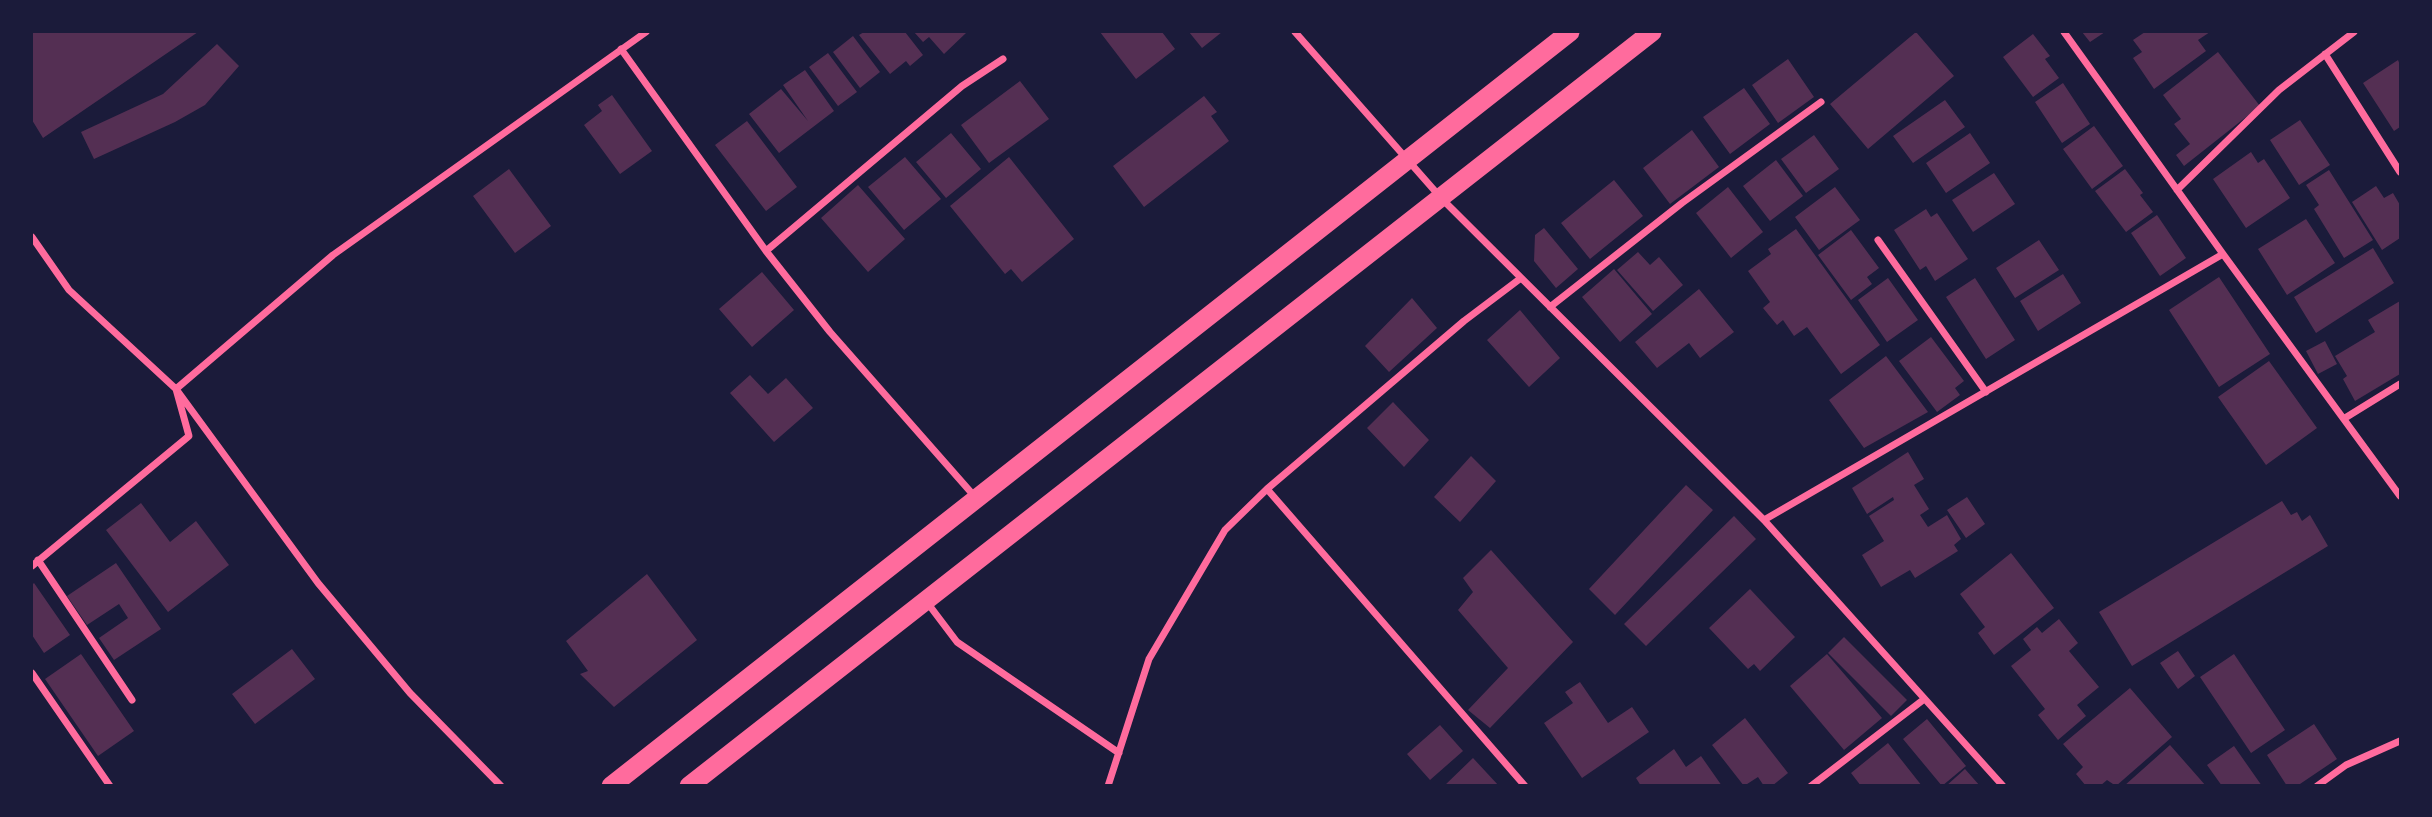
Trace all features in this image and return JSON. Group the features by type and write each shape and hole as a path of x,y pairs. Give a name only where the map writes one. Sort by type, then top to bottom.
{"highway":[{"path":"611,786 1570,32"},
{"path":"689,786 1652,32"}],"street":[{"path":"176,389 333,255 646,32"},
{"path":"1294,32 1441,198 1764,520 2003,786"},
{"path":"2064,32 2400,496"},
{"path":"2177,190 2279,90 2354,32"},
{"path":"621,49 766,251 830,332 976,499"},
{"path":"2325,54 2400,172"},
{"path":"766,251 962,86 1003,58"},
{"path":"1550,307 1682,203 1821,102"},
{"path":"32,237 69,290 176,389 318,583 411,693 501,786"},
{"path":"1878,240 1986,391"},
{"path":"1764,520 2223,254"},
{"path":"1108,786 1149,659 1225,530 1267,489 1464,321 1521,278"},
{"path":"2345,418 2400,384"},
{"path":"132,699 35,563 189,436 176,389"},
{"path":"1267,489 1525,786"},
{"path":"925,601 957,642 1119,753"},
{"path":"32,673 110,786"},
{"path":"1811,786 1923,700"},
{"path":"2317,786 2346,765 2400,741"}],"building":[{"path":"32,32 198,32 43,138 32,120"},
{"path":"864,32 905,32 923,55 910,66 906,61 890,74 859,35"},
{"path":"914,32 966,33 944,54 929,37 923,42"},
{"path":"1100,32 1162,32 1175,49 1136,79"},
{"path":"1189,32 1222,32 1202,48"},
{"path":"1916,32 1954,76 1868,149 1830,104"},
{"path":"2082,32 2105,32 2090,42"},
{"path":"2145,32 2210,32 2198,40 2206,51 2154,89 2133,58 2142,52 2133,40"},
{"path":"2033,34 2050,56 2045,59 2059,78 2033,97 2003,57"},
{"path":"853,36 880,72 860,88 833,52"},
{"path":"217,44 239,66 205,105 175,122 94,159 81,132 163,94"},
{"path":"2218,52 2260,106 2184,166 2176,155 2190,144 2174,124 2181,119 2163,95"},
{"path":"828,53 857,92 838,106 809,67"},
{"path":"1788,59 1814,97 1778,123 1752,85"},
{"path":"2398,60 2400,127 2394,131 2363,83"},
{"path":"805,70 834,111 779,153 749,114 781,89 808,121 783,85"},
{"path":"1020,81 1049,119 989,163 961,125"},
{"path":"2063,83 2090,124 2062,143 2035,102"},
{"path":"1744,88 1770,124 1730,154 1703,117"},
{"path":"612,95 652,151 620,174 584,125 602,111 598,105"},
{"path":"1204,96 1217,112 1211,116 1229,141 1144,207 1113,166"},
{"path":"1945,100 1965,127 1913,163 1893,136"},
{"path":"2300,120 2330,165 2299,185 2270,140"},
{"path":"747,121 797,187 766,211 715,145"},
{"path":"2094,126 2123,166 2092,189 2063,149"},
{"path":"1692,130 1719,167 1670,204 1643,168"},
{"path":"951,133 981,169 946,198 916,162"},
{"path":"1970,133 1990,163 1946,193 1926,163"},
{"path":"1814,135 1839,169 1806,193 1781,159"},
{"path":"2251,152 2258,163 2264,159 2290,198 2246,228 2213,179"},
{"path":"905,157 941,199 904,230 868,187"},
{"path":"1009,157 1074,239 1022,282 1011,269 1005,274 950,206"},
{"path":"1776,160 1803,196 1770,221 1743,186"},
{"path":"509,169 551,226 515,253 473,196"},
{"path":"2125,169 2153,212 2126,232 2095,191"},
{"path":"2329,170 2373,240 2344,258 2314,209 2319,205 2306,185"},
{"path":"1994,173 2015,204 1973,232 1952,200"},
{"path":"1614,180 1643,216 1590,259 1561,223"},
{"path":"858,185 905,239 868,272 821,218"},
{"path":"2376,186 2384,198 2393,193 2400,205 2400,238 2382,250 2352,202"},
{"path":"1728,187 1763,232 1731,258 1696,213"},
{"path":"1835,187 1860,220 1819,250 1795,217"},
{"path":"1926,209 1931,217 1937,213 1968,259 1935,281 1926,266 1920,270 1894,230"},
{"path":"2157,215 2186,258 2160,276 2131,233"},
{"path":"2306,219 2335,263 2287,295 2258,249"},
{"path":"1544,228 1578,269 1556,288 1534,261 1535,235"},
{"path":"1796,229 1880,345 1841,374 1807,327 1794,336 1783,320 1777,325 1763,308 1770,302 1748,271 1771,254 1768,249"},
{"path":"1851,230 1879,268 1867,277 1872,284 1851,300 1818,255"},
{"path":"2039,240 2059,270 2015,298 1996,268"},
{"path":"2373,248 2394,283 2316,333 2294,297"},
{"path":"1638,252 1650,265 1659,257 1683,285 1653,311 1617,270"},
{"path":"1614,269 1652,314 1620,342 1582,297"},
{"path":"762,272 794,310 752,347 719,309"},
{"path":"2063,274 2081,303 2038,331 2020,301"},
{"path":"2219,277 2270,354 2219,387 2169,310"},
{"path":"1888,278 1918,320 1887,342 1858,300"},
{"path":"1975,278 2015,340 1986,359 1946,297"},
{"path":"1699,289 1734,332 1700,358 1689,343 1657,368 1635,342"},
{"path":"1412,298 1437,328 1389,372 1365,346"},
{"path":"2400,301 2400,374 2355,401 2343,379 2347,376 2335,356 2375,332 2368,320"},
{"path":"1520,310 1560,358 1529,387 1487,340"},
{"path":"1931,337 1964,381 1955,388 1960,395 1937,412 1899,361"},
{"path":"2325,341 2337,364 2318,374 2306,351"},
{"path":"1886,356 1928,412 1864,448 1829,400"},
{"path":"2269,361 2317,428 2266,465 2218,397"},
{"path":"750,375 768,394 786,378 813,408 774,442 730,393"},
{"path":"1393,402 1429,440 1404,467 1367,428"},
{"path":"1908,452 1924,479 1914,485 1929,509 1920,515 1928,527 1947,515 1961,539 1954,545 1958,551 1915,578 1910,570 1881,587 1862,555 1884,541 1869,516 1894,500 1893,497 1867,514 1852,488"},
{"path":"1471,456 1496,481 1460,522 1434,497"},
{"path":"1686,485 1713,510 1615,615 1589,589"},
{"path":"1967,497 1985,524 1966,538 1947,510"},
{"path":"2282,501 2291,515 2297,512 2302,521 2310,515 2328,546 2132,666 2099,612"},
{"path":"141,503 170,542 196,521 229,565 168,612 106,530"},
{"path":"1734,516 1756,539 1646,646 1624,624"},
{"path":"1491,550 1573,642 1490,728 1468,710 1508,668 1458,610 1473,592 1463,578"},
{"path":"2011,553 2054,608 1994,655 1978,633 1985,627 1960,594"},
{"path":"116,563 161,629 114,660 99,638 128,618 119,604 87,625 67,596"},
{"path":"647,574 697,640 614,707 580,674 588,671 566,641"},
{"path":"34,583 70,635 44,653 32,635"},
{"path":"1750,589 1795,637 1760,671 1754,664 1748,669 1709,628"},
{"path":"2059,619 2078,643 2069,651 2099,687 2077,705 2086,716 2058,740 2038,715 2045,709 2011,666 2031,650 2023,639 2037,627 2042,633"},
{"path":"1844,637 1907,700 1891,716 1828,653"},
{"path":"292,649 315,679 255,724 232,694"},
{"path":"2178,651 2195,676 2178,689 2160,663"},
{"path":"81,654 134,731 98,756 45,679"},
{"path":"1827,654 1882,718 1844,750 1790,686"},
{"path":"2234,654 2285,730 2251,753 2200,677"},
{"path":"1580,682 1608,723 1632,707 1649,732 1582,778 1544,723 1573,703 1565,692"},
{"path":"2130,688 2172,737 2116,786 2107,780 2100,786 2086,786 2076,774 2083,767 2063,744"},
{"path":"1745,718 1788,773 1772,786 1764,786 1758,777 1744,786 1712,745"},
{"path":"1927,719 1966,766 1942,786 1903,739"},
{"path":"2314,724 2337,759 2297,786 2287,786 2267,755"},
{"path":"1440,725 1463,751 1430,780 1407,754"},
{"path":"1888,743 1922,786 1861,786 1851,773"},
{"path":"2170,745 2206,786 2124,786"},
{"path":"2234,746 2262,786 2222,786 2207,765"},
{"path":"1674,749 1686,767 1701,756 1722,786 1641,786 1636,778"},
{"path":"1473,758 1499,786 1444,786"},
{"path":"1965,769 1980,786 1946,786"}]}
